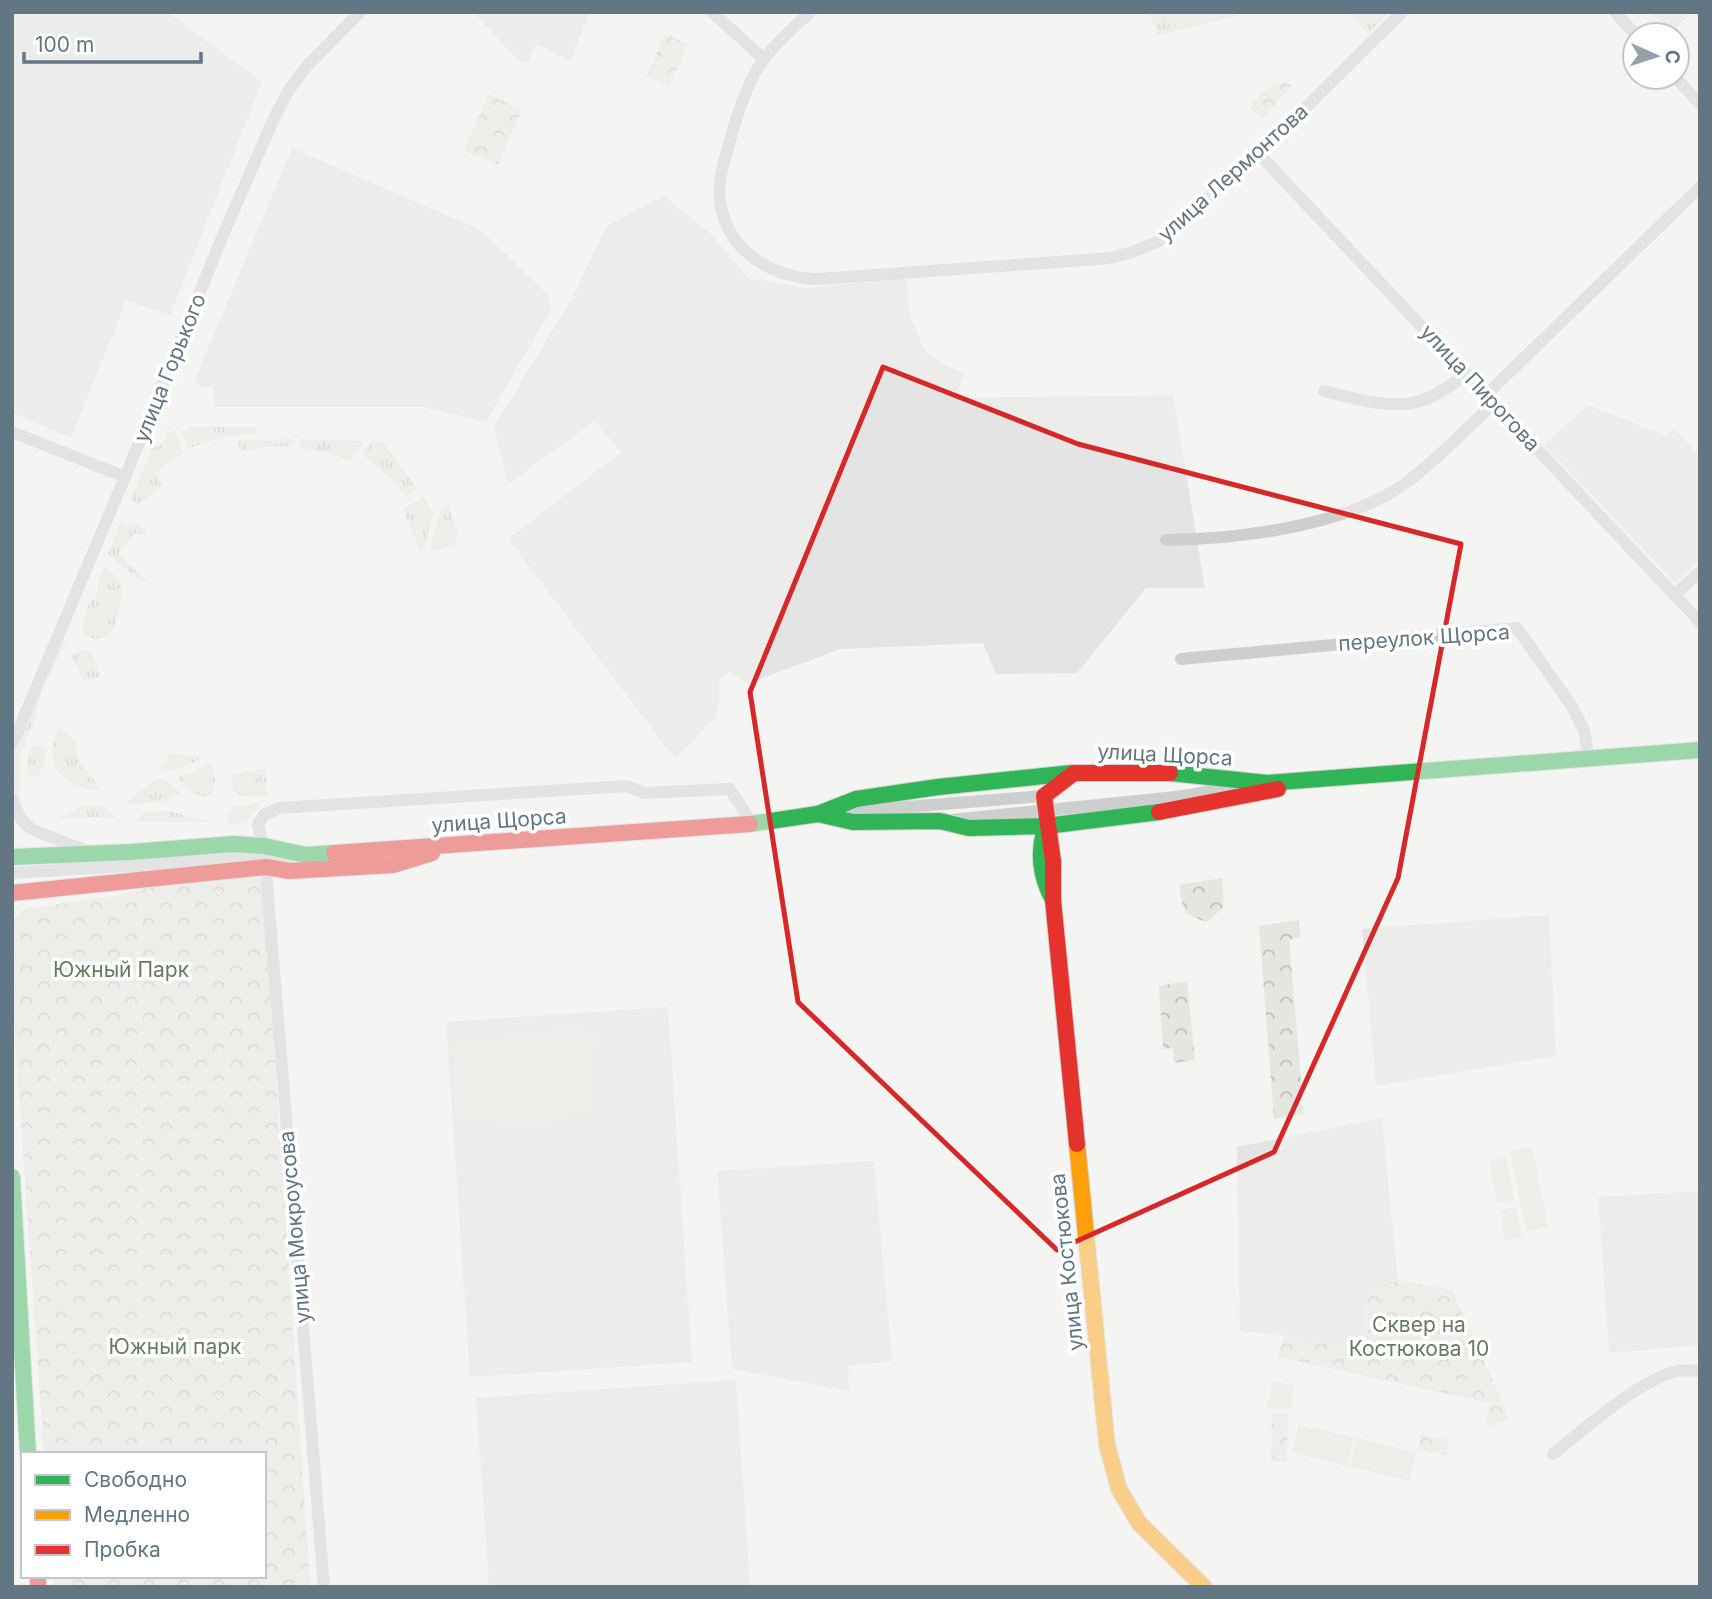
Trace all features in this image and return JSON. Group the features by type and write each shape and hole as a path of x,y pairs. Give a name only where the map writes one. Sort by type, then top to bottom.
{"main road":[{"path":"1634,755 1700,739"},
{"name":"улица Щорса","path":"1045,810 1074,773 1155,772 1267,783 1700,750"},
{"path":"818,814 856,799 938,787 1074,773"},
{"name":"улица Щорса","path":"265,857 752,824 818,814 853,822 940,821 970,828 1045,810 1164,811 1323,779"},
{"name":"улица Костюкова","path":"1045,810 1054,854 1056,882 1053,900 1107,1445 1119,1489 1139,1523 1203,1587"},
{"path":"12,857 233,844 265,857 289,871 393,865 462,845"},
{"path":"12,893 265,857"},
{"path":"12,1177 28,1452"},
{"path":"12,1290 20,1344"}],"street":[{"name":"улица Горького","path":"12,745 275,116 306,67 360,12"},
{"path":"712,12 764,59"},
{"name":"улица Лермонтова","path":"810,12 764,59 737,113 725,159 719,198 726,224 739,245 758,262 780,274 819,279 1123,256 1159,241 1259,154 1402,12"},
{"path":"1688,91 1700,104"},
{"name":"улица Пирогова","path":"1259,154 1700,622"},
{"path":"1166,540 1237,536 1324,519 1367,505 1407,482 1700,187"},
{"path":"1324,391 1367,401 1400,403 1424,400 1467,374"},
{"path":"12,432 125,477"},
{"path":"1674,595 1700,572"},
{"name":"переулок Щорса","path":"1181,659 1517,628 1571,705 1584,730 1589,759"},
{"name":"улица Щорса","path":"818,814 939,803 1045,810 1176,797 1267,783"},
{"name":"улица Мокроусова","path":"324,1587 265,857 258,824 264,816 279,808 627,786 644,793 730,789 752,824"},
{"path":"12,800 21,818 31,829 94,853"},
{"path":"12,873 265,857"},
{"path":"12,884 66,887 183,864"},
{"path":"1553,1454 1633,1393 1655,1380 1678,1371 1700,1370"}],"highlighted area":[{"path":"883,367 1078,444 1461,544 1398,878 1274,1152 1057,1250 798,1002 750,692"}],"shaded area":[{"path":"12,12 168,12 262,82 170,315 126,301 115,329 116,334 112,336 71,438 12,413"},
{"path":"473,12 590,12 570,61 537,44 528,61 521,63"},
{"path":"1650,12 1692,12 1683,21 1659,21"},
{"path":"292,148 481,230 549,296 550,311 486,422 423,407 214,407 214,387 201,387 195,379"},
{"path":"664,196 712,235 748,278 808,288 906,277 910,316 925,351 943,364 965,374 954,398 1173,395 1205,588 1146,588 1077,673 996,674 983,643 840,649 747,684 730,672 719,680 719,701 715,718 675,759 508,539 621,452 595,421 508,484 494,427 572,298 607,225"},
{"path":"1588,405 1665,435 1675,429 1700,457 1700,560 1675,583 1544,445"},
{"path":"1549,915 1556,1056 1376,1086 1362,929"},
{"path":"668,1007 692,1362 470,1377 446,1022"},
{"path":"1382,1118 1398,1280 1365,1293 1369,1346 1240,1331 1237,1147"},
{"path":"874,1161 892,1361 848,1366 849,1391 732,1369 717,1171"},
{"path":"1700,1191 1700,1345 1609,1353 1598,1197"},
{"path":"736,1380 750,1585 489,1587 476,1398"}],"green space":[{"path":"1148,12 1252,12 1158,35"},
{"path":"1350,12 1389,12 1368,34"},
{"path":"665,34 688,44 669,87 646,76"},
{"path":"1282,82 1292,85 1263,118 1250,109 1255,99 1263,92"},
{"path":"488,94 522,109 498,165 464,151"},
{"path":"190,427 256,427 255,435 221,438 188,449 181,431 187,431"},
{"path":"174,431 183,453 155,473 163,486 138,504 130,499 153,448 164,442 166,433"},
{"path":"293,439 292,446 264,447 241,452 237,440"},
{"path":"300,439 363,441 351,462 335,455 300,447"},
{"path":"371,441 383,442 418,490 406,497 397,485 363,455"},
{"path":"423,497 433,513 425,548 420,551 403,509"},
{"path":"449,504 458,536 454,546 432,551 430,549 440,512"},
{"path":"121,522 128,527 133,523 148,530 146,535 135,533 118,554 147,581 141,582 108,554"},
{"path":"105,567 116,576 124,590 115,626 107,637 93,639 84,634 84,617 88,605 95,599 100,574"},
{"path":"64,641 65,644 43,687 20,757 20,802 14,803 12,760 56,644"},
{"path":"82,650 91,652 98,665 100,677 84,680 71,656"},
{"path":"59,727 75,742 78,759 102,791 77,785 59,772 52,753"},
{"path":"35,745 44,747 45,760 39,776 34,777 29,774 27,762 29,751"},
{"path":"170,753 201,757 182,768 161,771"},
{"path":"207,763 214,773 215,785 213,793 204,797 194,794 177,777 193,772"},
{"path":"266,769 267,795 241,796 233,791 231,774"},
{"path":"156,779 169,782 179,794 163,802 128,804 127,802"},
{"path":"260,804 246,823 228,824 228,813 232,807"},
{"path":"85,805 103,808 116,819 56,819"},
{"path":"170,811 210,822 135,822 142,814"},
{"name":"Южный парк","path":"252,874 259,877 263,885 310,1587 54,1587 53,1578 266,1578 266,1452 44,1452 12,990 12,922 21,911 31,908 120,895 177,880"},
{"path":"1222,878 1224,907 1207,922 1185,910 1179,885"},
{"path":"1298,920 1301,936 1289,940 1304,1115 1274,1119 1259,926"},
{"path":"1187,981 1195,1060 1174,1063 1173,1048 1163,1049 1159,986"},
{"path":"592,1030 598,1085 590,1115 545,1121 473,1122 458,1113 453,1043 458,1036"},
{"path":"1532,1147 1548,1227 1526,1232 1510,1151"},
{"path":"1506,1158 1514,1200 1497,1203 1489,1161"},
{"path":"1516,1207 1521,1238 1505,1240 1500,1210"},
{"name":"Сквер на Костюкова 10","path":"1398,1280 1452,1290 1510,1419 1486,1427 1490,1403 1278,1357 1284,1336 1369,1345 1365,1293"},
{"path":"1273,1381 1294,1386 1291,1408 1266,1409"},
{"path":"1272,1413 1288,1413 1287,1462 1271,1462"},
{"path":"1299,1425 1354,1437 1347,1466 1292,1453"},
{"path":"1421,1434 1449,1440 1446,1455 1418,1449"},
{"path":"1357,1438 1416,1452 1410,1481 1350,1466"}],"traffic: fast":[{"path":"1170,773 1267,783 1700,750"},
{"path":"818,814 856,799 938,787 1072,773"},
{"path":"750,824 818,814 853,822 940,821 969,828 1046,826 1159,812"},
{"path":"1046,826 1041,845 1041,864 1053,900"},
{"path":"12,857 234,844 264,846 306,855 334,853"},
{"path":"12,1177 28,1452"}],"traffic: slow":[{"path":"1077,1144 1107,1445 1119,1489 1139,1523 1204,1587"}],"traffic: jam":[{"path":"1077,1144 1053,900 1053,861 1044,796 1074,773 1170,773"},
{"path":"1159,812 1278,789"},
{"path":"334,853 750,824"},
{"path":"12,893 266,867 289,871 393,865 432,853"},
{"path":"38,1578 38,1587"}],"park label":[{"name":"Южный Парк","path":"121,970"}]}
